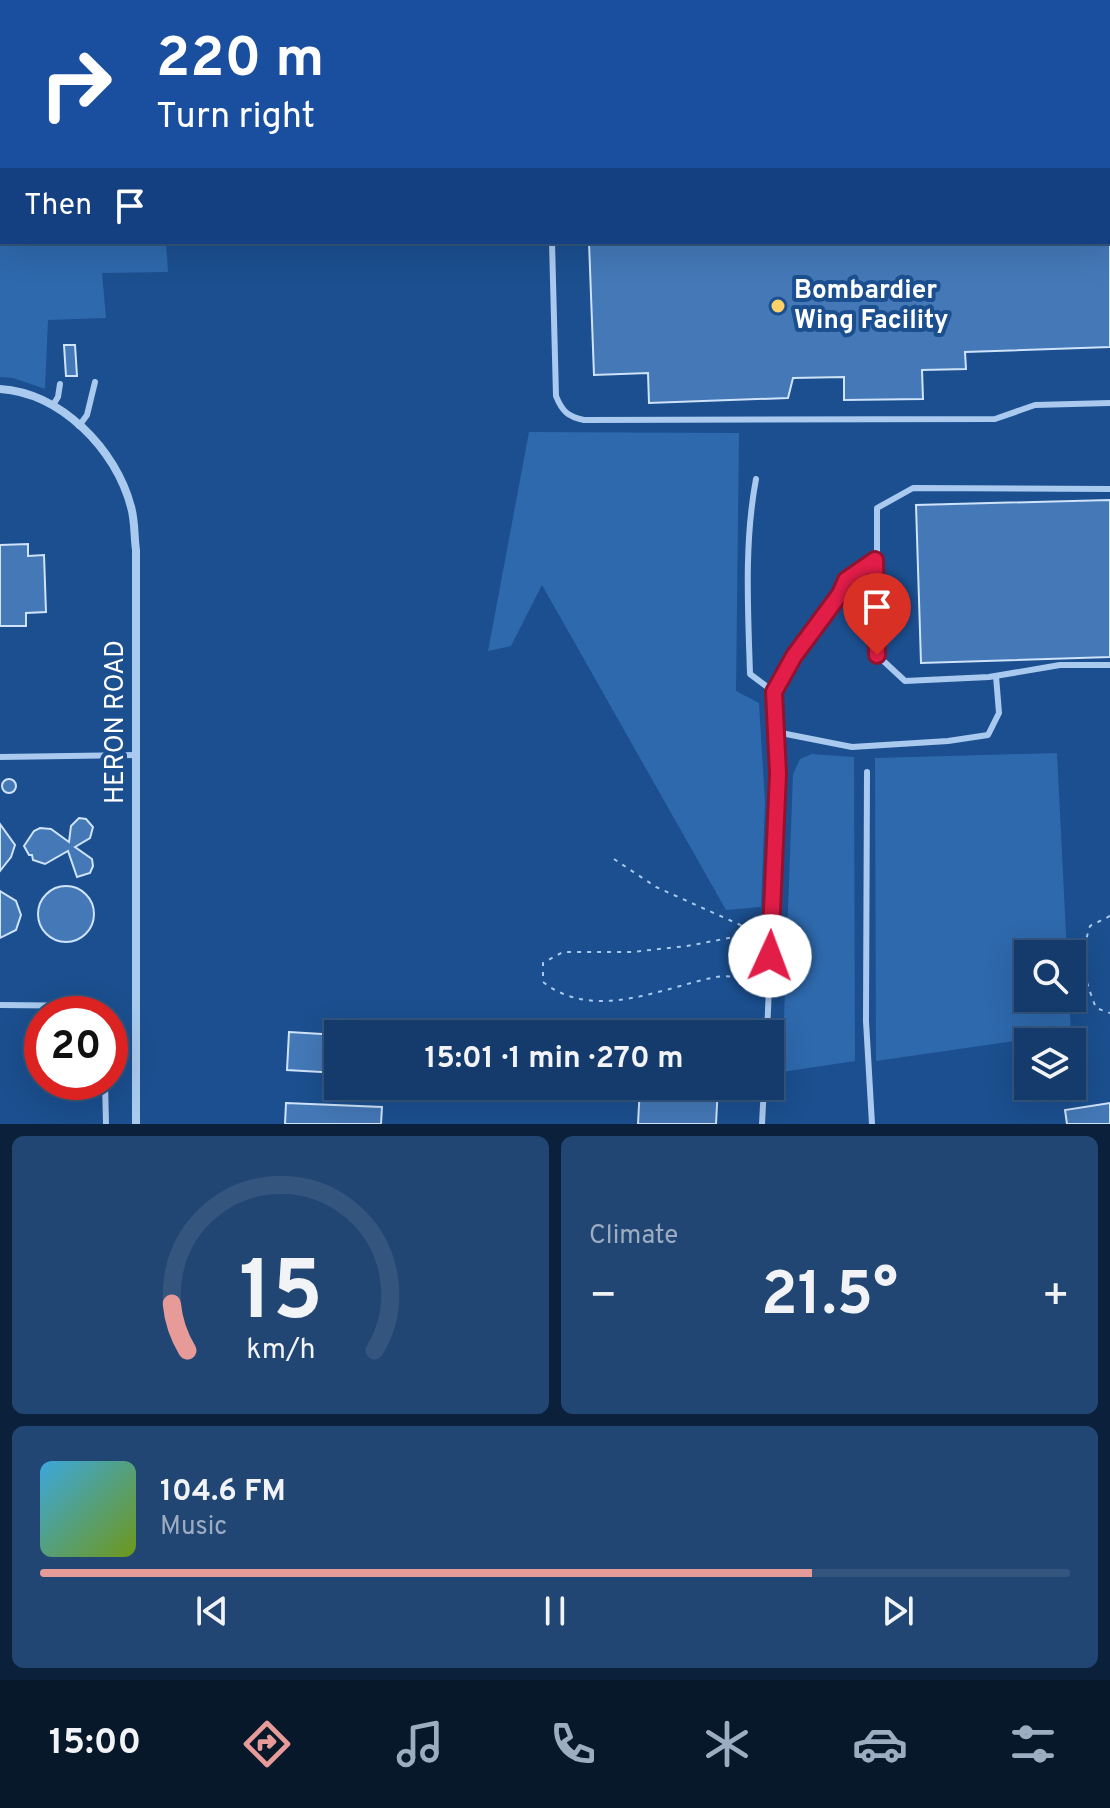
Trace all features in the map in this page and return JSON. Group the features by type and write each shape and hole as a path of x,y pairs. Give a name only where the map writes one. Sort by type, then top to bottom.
{"street":[{"name":"HERON ROAD","path":"0,389 44,400 79,426 106,456 122,482 132,509 136,550 136,1124"}],"lane":[{"path":"552,244 556,396 561,409 571,418 995,419 1035,405 1110,403"},
{"path":"79,426 87,415 95,382"},
{"path":"53,405 60,384"},
{"path":"756,479 751,504 748,575 750,674 774,692"},
{"path":"1110,489 913,488 877,508 875,560 877,655 905,681 996,676 1060,665 1110,665"},
{"path":"768,1020 778,774 774,692 794,656 840,594 846,580 875,560"},
{"path":"776,732 852,747 948,741 988,735 999,713 996,676"},
{"path":"0,757 136,755"},
{"path":"867,772 866,1021 872,1124"},
{"path":"0,1005 24,1005"},
{"path":"105,1100 106,1124"},
{"path":"762,1124 763,1100"}],"path":[{"path":"614,859 656,887 757,932"},
{"path":"1110,916 1090,926 1082,952 1087,985 1096,1008 1110,1013"},
{"path":"769,980 720,977 638,997 594,1001 558,994 543,982 543,963 563,952 632,952 687,946 757,932 771,933"}],"shaded area":[{"path":"0,244 166,244 168,272 102,273 106,318 48,320 45,389 0,377"},
{"path":"529,432 739,433 736,691 759,703 765,803 761,907 726,910 542,585 511,646 488,651"},
{"path":"1057,753 1066,940 1014,940 1014,1012 1070,1012 1071,1028 1014,1028 1014,1041 876,1061 875,758"},
{"path":"812,754 854,757 855,1061 784,1072 793,774 800,759"}],"building":[{"name":"Bombardier Wing Facility","path":"589,244 1110,244 1110,347 965,352 966,369 922,370 923,399 844,400 844,377 793,378 788,398 649,403 648,373 594,375"},
{"path":"64,345 75,345 77,376 66,376"},
{"path":"1110,500 1110,657 921,663 916,505"},
{"path":"28,544 28,556 44,555 46,612 26,613 26,626 0,626 0,545"},
{"path":"9,779 16,786 9,793 2,786"},
{"path":"79,818 86,819 93,827 90,838 75,847 92,859 90,873 77,877 68,851 45,864 33,860 24,846 34,831 51,829 69,842 71,826"},
{"path":"0,824 15,845 11,857 0,871"},
{"path":"66,886 85,895 94,914 85,933 66,942 47,933 38,914 47,895"},
{"path":"0,891 16,901 21,915 16,930 0,938"},
{"path":"289,1032 324,1034 324,1072 287,1070"},
{"path":"639,1100 717,1100 716,1124 638,1124"},
{"path":"286,1103 382,1107 381,1124 285,1124"},
{"path":"1110,1103 1110,1124 1067,1124 1065,1110"}],"place":[{"name":"Bombardier Wing Facility","path":"778,306"}],"route":[{"path":"770,956 778,774 774,692 794,656 840,594 846,580 875,560 877,655"}]}
